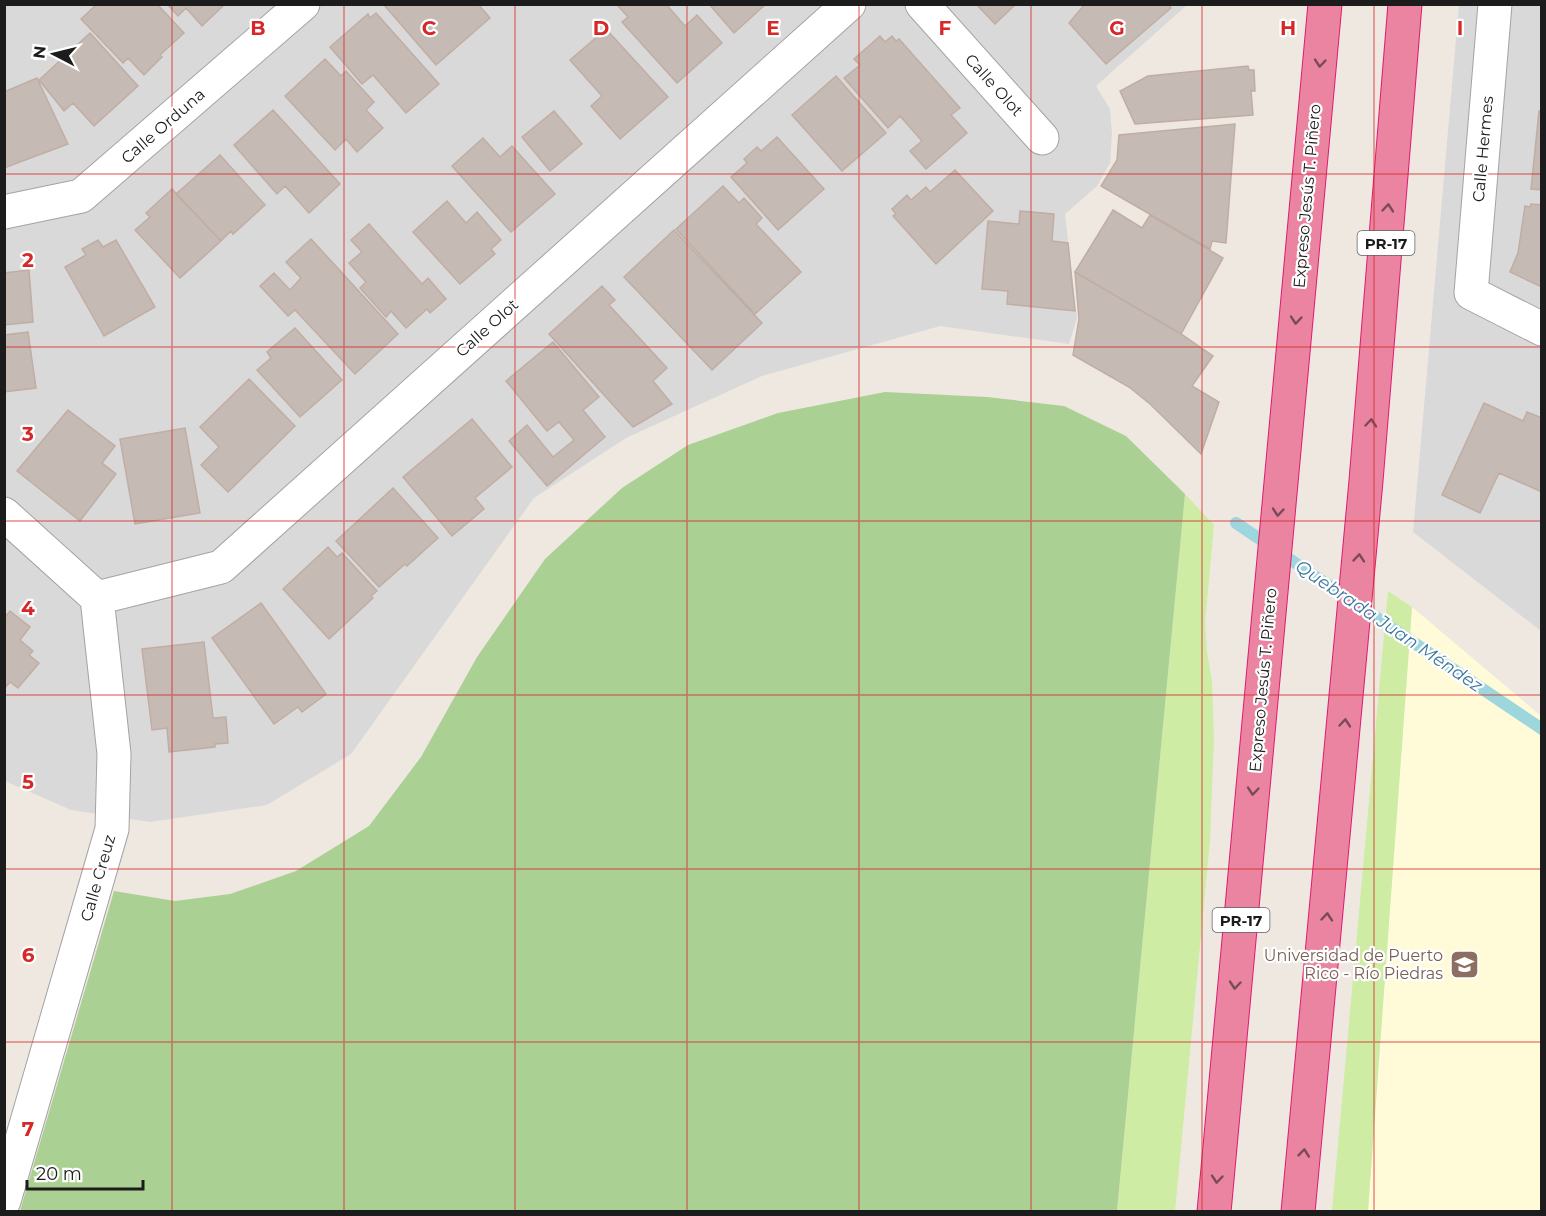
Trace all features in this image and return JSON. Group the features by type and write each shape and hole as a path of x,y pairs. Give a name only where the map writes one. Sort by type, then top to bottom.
{"highway":[{"name":"Expreso Jesús T. Piñero","path":"1214,1212 1325,4"},
{"name":"PR-17","path":"1298,1212 1366,481 1405,4"}],"street":[{"name":"Calle Orduna","path":"4,212 81,196 303,4"},
{"name":"Calle Olot","path":"97,598 221,567 849,4"},
{"name":"Calle Olot","path":"922,4 1042,138"},
{"name":"Calle Hermes","path":"1495,4 1471,293 1542,329"},
{"path":"4,514 97,598"},
{"name":"Calle Creuz","path":"4,1201 112,830 114,754 97,598"}],"shaded area":[{"path":"5,5 1187,5 1096,86 1110,109 1112,134 1110,163 1097,186 1065,214 1077,318 1069,344 940,326 762,376 626,438 534,498 351,754 267,805 150,822 71,810 5,781"},
{"path":"1459,5 1541,5 1541,631 1413,532"},
{"name":"Universidad de Puerto Rico - Río Piedras","path":"1412,607 1541,716 1541,1211 1368,1211"}],"green space":[{"path":"885,392 987,397 1064,406 1126,436 1185,494 1117,1211 20,1211 114,891 175,901 230,894 296,871 369,826 421,757 477,657 545,559 622,488 688,445 778,413"},
{"path":"1185,494 1214,525 1205,623 1212,682 1214,738 1210,840 1175,1211 1117,1212"},
{"path":"1388,591 1412,607 1368,1211 1332,1211"}],"building":[{"path":"97,4 157,4 184,33 160,55 162,57 144,75 128,58 123,63 81,19"},
{"path":"167,4 225,4 202,26 186,8 178,16"},
{"path":"478,4 490,18 436,65 384,5"},
{"path":"619,4 666,4 685,26 697,15 722,43 677,83 622,22 628,17 618,6"},
{"path":"709,4 766,4 734,33"},
{"path":"976,4 1016,4 995,24"},
{"path":"1085,4 1168,4 1171,8 1106,64 1069,23"},
{"path":"376,13 439,84 406,113 373,75 362,84 330,47 368,14 370,18"},
{"path":"606,29 668,97 620,139 591,106 602,96 570,60"},
{"path":"90,33 138,86 94,126 73,103 64,111 39,80"},
{"path":"880,36 885,42 892,36 896,41 899,39 960,108 951,115 967,133 926,169 910,151 922,141 900,116 888,128 844,78 860,65 854,59"},
{"path":"325,59 341,76 346,71 374,102 366,110 383,128 357,152 346,139 335,150 285,96"},
{"path":"1248,66 1249,70 1254,70 1255,91 1251,91 1253,115 1135,124 1120,91 1148,76"},
{"path":"836,76 886,133 842,171 792,115"},
{"path":"37,78 68,144 4,168 4,92"},
{"path":"273,110 340,184 309,213 285,186 277,194 234,145"},
{"path":"554,111 582,144 550,171 522,137"},
{"path":"1539,111 1542,111 1542,190 1531,189"},
{"path":"1235,124 1226,243 1212,241 1210,249 1101,186 1117,160 1119,135"},
{"path":"777,137 824,189 778,230 731,177 747,163 744,159 757,147 761,151"},
{"path":"483,138 500,157 512,146 555,194 511,232 452,166"},
{"path":"220,155 265,205 233,234 231,231 221,241 176,194"},
{"path":"955,170 993,211 936,264 893,216 896,214 892,209 907,195 911,200 926,187 930,192"},
{"path":"723,186 739,203 744,198 762,218 756,224 801,272 755,314 676,229"},
{"path":"172,189 221,241 180,278 135,230 150,217 146,213"},
{"path":"447,201 466,223 477,212 501,240 491,249 495,254 460,284 413,232"},
{"path":"1531,204 1542,205 1542,287 1510,272 1518,253 1525,206 1530,207"},
{"path":"1113,210 1142,228 1150,215 1223,258 1181,334 1075,272"},
{"path":"1020,211 1054,214 1052,241 1068,243 1075,311 1007,304 1008,291 982,289 988,221 1019,224"},
{"path":"369,224 422,284 428,278 446,299 430,313 427,309 406,328 391,311 386,317 360,288 366,282 349,263 362,252 351,240"},
{"path":"674,230 762,323 712,370 624,277"},
{"path":"311,239 398,334 355,374 295,310 288,316 260,286 274,273 290,290 301,278 286,262"},
{"path":"98,240 103,247 116,240 155,307 104,336 65,267 86,255 82,249"},
{"path":"29,270 33,322 4,325 4,273"},
{"path":"1075,272 1181,334 1213,356 1192,386 1219,402 1201,454 1150,404 1129,387 1073,355 1079,319"},
{"path":"602,286 615,300 609,305 667,368 653,381 672,404 633,427 549,334"},
{"path":"295,328 342,380 300,417 257,370 271,358 267,352"},
{"path":"28,332 36,388 4,392 4,335"},
{"path":"553,342 599,397 583,410 605,437 547,486 509,441 527,425 553,457 574,440 559,422 547,431 506,381"},
{"path":"249,379 295,426 228,492 201,465 219,447 200,427"},
{"path":"1484,403 1523,421 1527,412 1542,418 1542,492 1499,473 1480,513 1442,495"},
{"path":"68,410 115,446 102,463 116,474 80,521 17,471"},
{"path":"472,419 512,467 475,498 484,509 452,536 403,477"},
{"path":"185,428 200,513 135,524 120,439"},
{"path":"393,488 438,538 379,587 336,541"},
{"path":"328,547 337,557 342,553 377,591 371,596 373,598 329,639 283,589"},
{"path":"261,603 326,694 302,712 298,707 274,724 212,638"},
{"path":"10,611 30,627 20,640 33,651 29,655 39,663 18,688 10,682 4,689 4,618"},
{"path":"204,642 213,718 226,717 228,743 215,744 215,747 169,752 167,728 152,730 142,649"}],"waterway":[{"name":"Quebrada Juan Méndez","path":"1236,523 1542,729"}],"place":[{"name":"Universidad de Puerto Rico - Río Piedras","path":"1464,964"}]}
